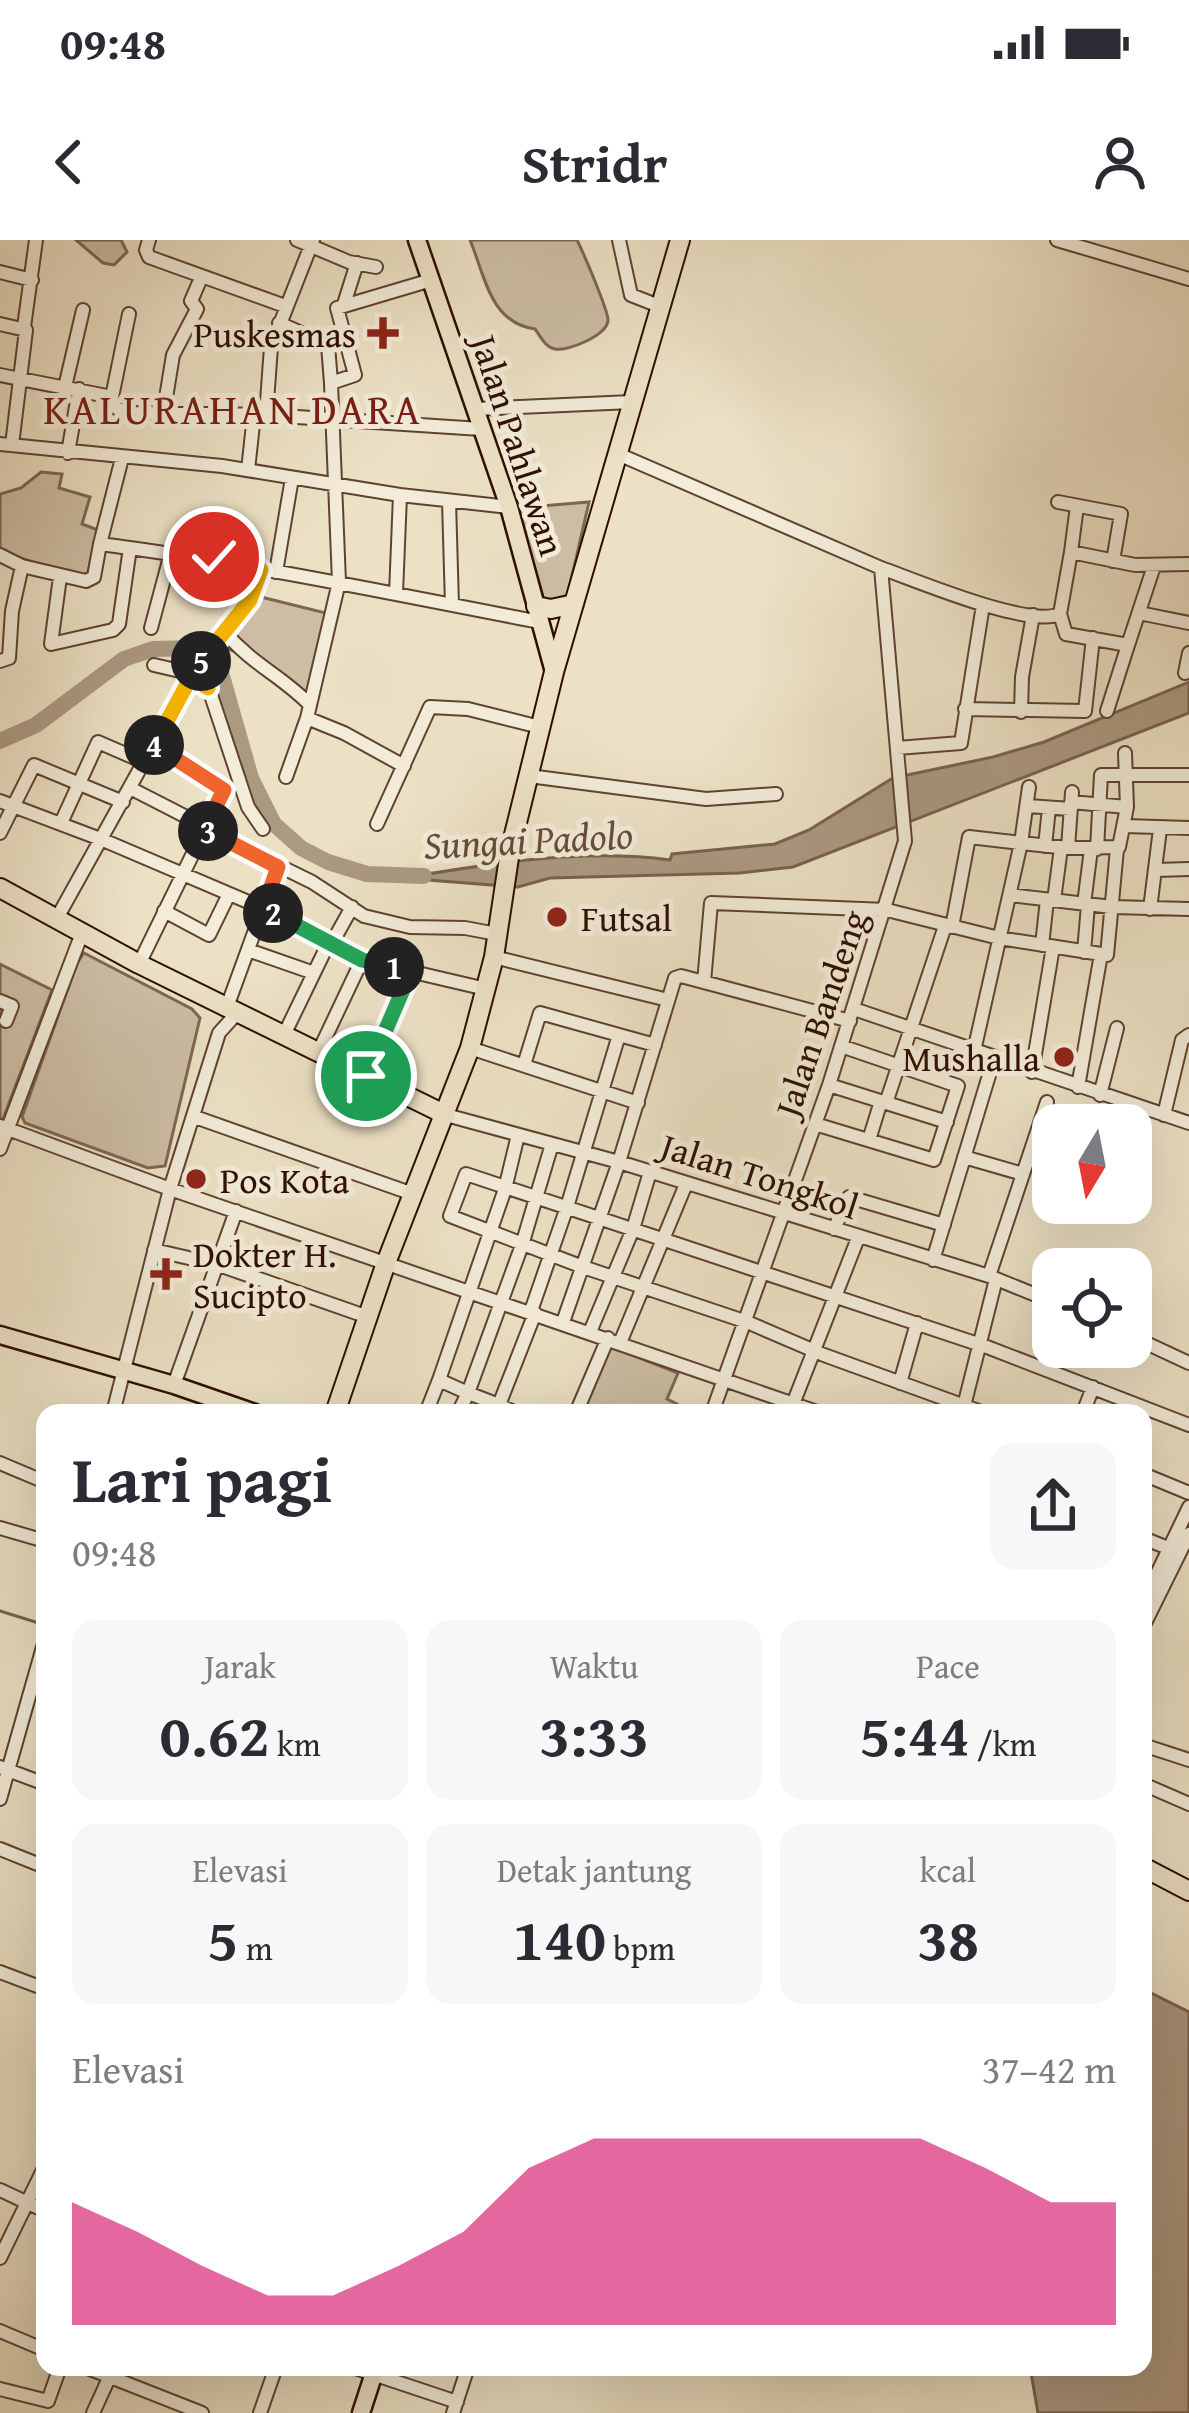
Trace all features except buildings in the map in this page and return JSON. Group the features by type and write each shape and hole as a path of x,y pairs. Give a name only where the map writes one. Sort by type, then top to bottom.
{"highway":[{"path":"340,1404 386,1263 470,1048 494,957 510,851 554,672 680,240"},
{"path":"538,614 574,604"},
{"path":"0,888 139,964 446,1115"},
{"path":"1152,1872 1189,1891"}],"main road":[{"name":"Jalan Pahlawan","path":"416,240 509,507 554,672"},
{"path":"0,1336 174,1385 210,1404"},
{"path":"361,2413 372,2376"}],"street":[{"path":"36,240 6,445 248,470 509,507"},
{"path":"149,240 149,257 285,306"},
{"path":"619,240 631,295 659,306"},
{"path":"1057,240 1189,275"},
{"path":"1087,240 1189,275"},
{"path":"248,470 269,360 306,242 376,267"},
{"path":"344,304 357,263"},
{"path":"0,272 32,280"},
{"path":"163,416 173,355 198,321 197,307 191,301 201,278"},
{"path":"331,383 356,375 337,308 428,280"},
{"path":"68,453 83,310"},
{"path":"129,314 112,397 116,408 163,416 260,415 481,429"},
{"path":"279,323 328,346 339,582 309,712 286,777"},
{"path":"0,324 24,327"},
{"path":"0,375 112,397"},
{"path":"474,410 632,402"},
{"path":"618,454 881,568 983,604 1049,618 1060,614"},
{"path":"0,555 60,577 91,581 122,458"},
{"path":"276,572 292,478"},
{"path":"396,594 400,495"},
{"path":"449,501 452,605"},
{"path":"1058,502 1121,514 1113,560"},
{"path":"1077,506 1060,614 1066,634 1128,645"},
{"path":"100,544 214,557 452,605 538,614"},
{"path":"60,577 51,644 113,630 118,625 130,548"},
{"path":"1070,552 1154,566 1189,564"},
{"path":"151,628 172,553"},
{"path":"0,661 9,658 12,611 22,566"},
{"path":"1107,712 1154,566"},
{"path":"881,568 897,748 961,743 983,604"},
{"path":"57,918 194,672 250,600 261,570"},
{"path":"1139,614 1189,622"},
{"path":"1021,712 1033,615"},
{"path":"224,631 261,669 295,689 309,712 404,766"},
{"path":"965,709 1085,711 1093,638"},
{"path":"1185,673 1189,653"},
{"path":"154,665 194,672 208,688 248,807 263,829"},
{"path":"376,824 430,707 468,709 540,727"},
{"path":"61,823 98,742 144,762"},
{"path":"139,964 224,790 154,746"},
{"name":"Jalan Bandeng","path":"716,1404 887,910 906,834 897,748"},
{"path":"704,982 711,903 887,910 1000,938 1107,955 1117,849 1127,807 1125,753"},
{"path":"0,832 7,802 34,765 122,802"},
{"path":"1084,952 1101,775 1189,775"},
{"path":"529,776 706,799 776,794"},
{"path":"974,1051 1029,787"},
{"path":"130,788 312,882 364,916 410,927 497,934"},
{"path":"1028,806 1048,808 1071,801 1127,807"},
{"path":"1032,1072 1051,900 1071,801"},
{"path":"7,802 263,909 362,960 486,988"},
{"path":"1045,846 1048,808"},
{"path":"1125,826 1189,828"},
{"path":"1150,909 1160,829"},
{"path":"869,1141 949,927 969,837 1117,849"},
{"path":"115,1404 170,1189 278,867"},
{"path":"1156,870 1189,869"},
{"path":"164,911 209,934 229,894"},
{"path":"1010,895 1112,907 1189,909"},
{"path":"284,1036 352,907"},
{"path":"0,1149 4,1128 82,933"},
{"path":"248,950 314,973"},
{"path":"1078,1087 1101,954"},
{"path":"494,957 668,1000"},
{"path":"318,1053 362,960"},
{"path":"366,1076 411,971"},
{"path":"562,1322 619,1162 676,976 911,1030 1189,1124"},
{"path":"0,1001 12,1006 0,1038"},
{"path":"219,1033 228,1007"},
{"path":"524,1065 540,1012 656,1045"},
{"path":"1100,1095 1117,1028"},
{"path":"499,1404 533,1312 619,1035"},
{"path":"1164,1115 1180,1045 1183,1036 1189,1035"},
{"path":"815,1124 934,1160 947,1122 958,1086 841,1046"},
{"path":"470,1048 638,1102"},
{"path":"932,1260 994,1059"},
{"path":"829,1085 947,1122"},
{"path":"964,1404 992,1277 1047,1102"},
{"name":"Jalan Tongkol","path":"446,1115 584,1151 1032,1293"},
{"path":"195,1117 412,1194"},
{"path":"4,1128 784,1404"},
{"path":"429,1404 505,1189 518,1135"},
{"path":"463,1404 522,1245 552,1144"},
{"path":"964,1157 1023,1174"},
{"path":"590,1332 633,1229 650,1172"},
{"path":"958,1404 450,1216 466,1174 764,1270 1136,1404"},
{"path":"581,1404 646,1287 686,1184"},
{"path":"834,1229 849,1197 944,1225"},
{"path":"174,1385 236,1211"},
{"path":"790,1404 858,1238"},
{"path":"154,1250 219,1265 368,1317"},
{"path":"900,1383 917,1323"},
{"path":"1152,1346 1189,1363"},
{"path":"439,1380 496,1404"},
{"path":"1086,1404 1093,1387"},
{"path":"1152,1410 1189,1425"},
{"path":"0,1463 36,1478"},
{"path":"1152,1478 1189,1493"},
{"path":"1152,1606 1189,1507"},
{"path":"0,1528 36,1538"},
{"path":"1152,1588 1189,1534"},
{"path":"1152,1542 1175,1551"},
{"path":"0,1799 4,1769 36,1668"},
{"path":"1152,1748 1189,1760"},
{"path":"4,1769 36,1781"},
{"path":"1152,1788 1189,1804"},
{"path":"0,1849 36,1863"},
{"path":"0,1972 36,1986"},
{"path":"0,2258 36,2182"},
{"path":"0,2190 36,2206"},
{"path":"0,2331 36,2346"},
{"path":"0,2389 48,2402 57,2376"},
{"path":"93,2413 109,2376"},
{"path":"120,2376 202,2413"},
{"path":"260,2413 273,2376"},
{"path":"387,2376 455,2407 465,2376"}],"shaded area":[{"path":"76,240 121,240 127,252 114,265 103,263"},
{"path":"470,240 577,240 604,305 606,326 577,345 548,346 535,329 508,318 499,308"},
{"path":"41,472 62,474 59,488 90,497 82,524 98,530 83,577 0,552 0,494 21,488"},
{"path":"589,502 566,602 545,604 517,508"},
{"path":"257,596 326,613 308,698 271,669 220,645"},
{"path":"1189,682 1189,713 793,867 550,878 518,887 402,878 536,859 670,860 672,854 775,844 809,830 893,778 1044,742"},
{"path":"84,953 192,1009 200,1018 165,1166 148,1168 25,1123 22,1117"},
{"path":"0,964 52,990 0,1127"},
{"path":"607,1345 678,1373 667,1399 677,1404 584,1404"},
{"path":"1152,1994 1189,2012 1189,2413 1038,2413 1032,2376 1152,2376"}],"waterway":[{"name":"Sungai Padolo","path":"0,741 36,725 124,659 153,649 198,648 218,662 251,778 274,824 301,848 328,862 367,874 424,876"},
{"path":"0,1611 36,1622"}],"place":[{"name":"Puskesmas","path":"383,333"},
{"name":"Futsal","path":"557,917"},
{"name":"Mushalla","path":"1064,1057"},
{"name":"Pos Kota","path":"196,1179"},
{"name":"Dokter H. Sucipto","path":"166,1274"}],"district":[{"name":"KALURAHAN DARA","path":"233,408"}],"route":[{"path":"214,557 261,570 250,600 194,671 208,688 191,677 154,746 224,790 204,829 278,867 263,909 362,960 411,971 366,1076"}]}
